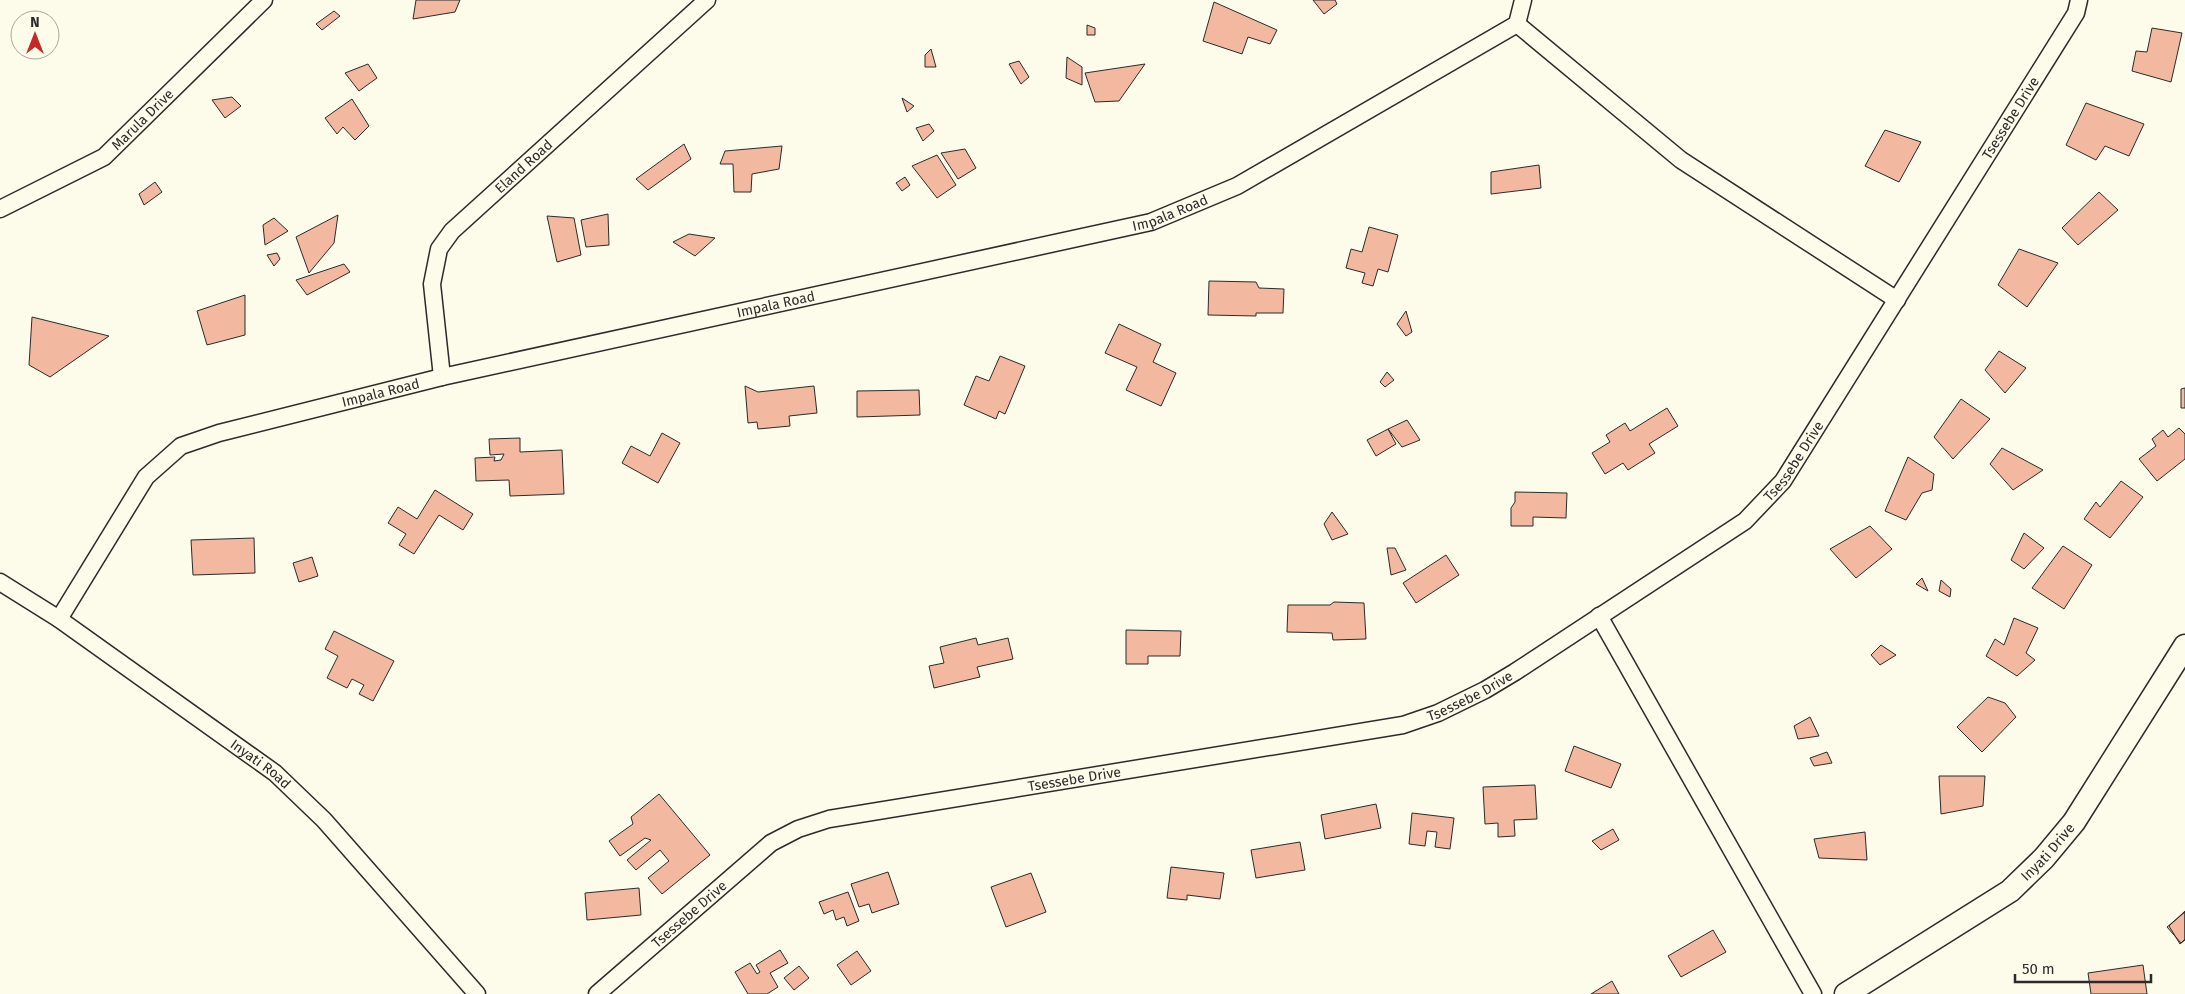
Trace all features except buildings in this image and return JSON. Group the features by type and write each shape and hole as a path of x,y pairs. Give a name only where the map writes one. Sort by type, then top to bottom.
{"street":[{"name":"Marula Drive","path":"0,209 104,157 264,0"},
{"name":"Eland Road","path":"442,377 432,284 439,249 452,230 707,0"},
{"path":"1523,0 1517,24 1681,160 1897,300"},
{"name":"Tsessebe Drive","path":"597,994 770,843 798,829 829,819 1404,724 1438,713 1485,690 1745,521 1783,481 2076,13 2079,0"},
{"name":"Impala Road","path":"59,619 146,477 181,446 219,433 442,377 1151,222 1237,186 1517,24"},
{"name":"Inyati Road","path":"0,582 59,619 275,773 324,820 477,994"},
{"path":"1599,616 1813,994"},
{"name":"Inyati Drive","path":"1846,994 2010,891 2044,858 2074,822 2185,646"}]}
